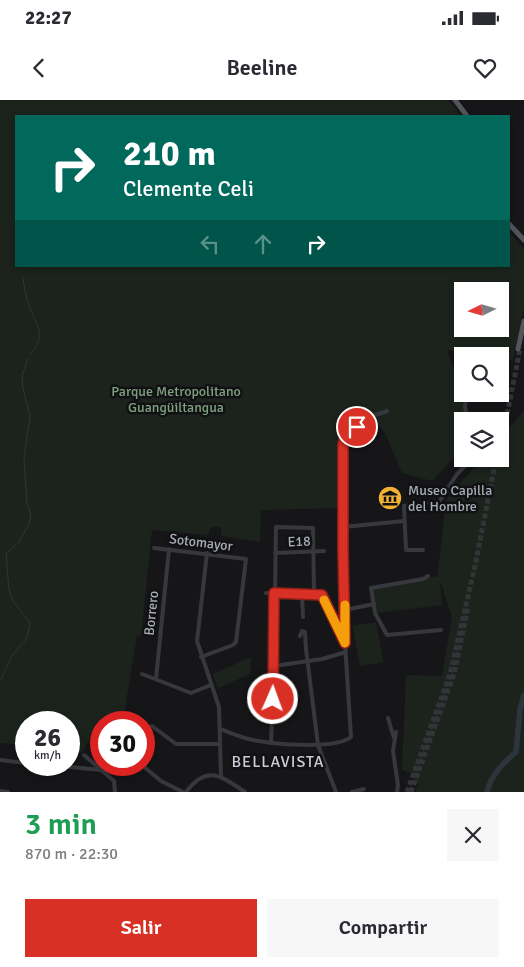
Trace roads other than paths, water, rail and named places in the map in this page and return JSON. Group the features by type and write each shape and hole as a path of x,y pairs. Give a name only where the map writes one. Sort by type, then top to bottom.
{"main road":[{"path":"455,100 466,115"},
{"path":"510,225 523,239"},
{"path":"524,321 519,349 524,332"}],"street":[{"path":"220,729 250,740 271,743 318,745 348,739 352,735 345,643 344,440 367,418 387,411"},
{"path":"423,550 406,550 404,508 406,505 435,504 441,500 463,467"},
{"path":"343,527 404,522"},
{"path":"271,743 276,528 313,528 314,594"},
{"name":"Sotomayor","path":"154,548 244,558 246,560 236,642 233,645 201,657"},
{"name":"Borrero","path":"156,679 169,549"},
{"name":"E18","path":"275,553 324,551"},
{"path":"207,554 197,639 201,657 219,707 221,776"},
{"path":"428,576 423,579 371,588 375,613 387,635 441,630"},
{"path":"266,593 322,595 345,643"},
{"path":"302,594 304,617"},
{"path":"345,610 374,604"},
{"path":"300,636 301,632 305,632 318,745 336,792"},
{"path":"274,666 346,652"},
{"path":"142,674 191,693 211,685"},
{"path":"388,718 394,740"},
{"path":"155,728 176,744 220,744"},
{"path":"396,732 393,750 398,785 397,792"},
{"path":"84,755 90,760"},
{"path":"0,760 15,762"},
{"path":"155,776 184,792 196,780 205,775 221,776 246,792"},
{"path":"108,776 114,782 115,792"},
{"path":"352,792 364,789"},
{"path":"0,791 8,792"}],"waterway":[{"path":"23,277 27,300 39,331 36,347 31,354"},
{"path":"0,681 12,656 27,638 30,623 13,601 9,590 6,554 18,543 28,526 31,515 27,504 24,457 30,416 23,389 22,376 28,358"},
{"path":"487,792 494,775 516,752 520,709 524,695"}],"tunnel":[{"path":"508,412 520,349"},
{"path":"407,792 450,674 475,566 494,467"},
{"path":"411,792 454,674 468,607"}],"place":[{"name":"Museo Capilla del Hombre","path":"390,498"}],"district":[{"name":"BELLAVISTA","path":"278,761"}],"park label":[{"name":"Parque Metropolitano Guangüiltangua","path":"176,400"}]}
